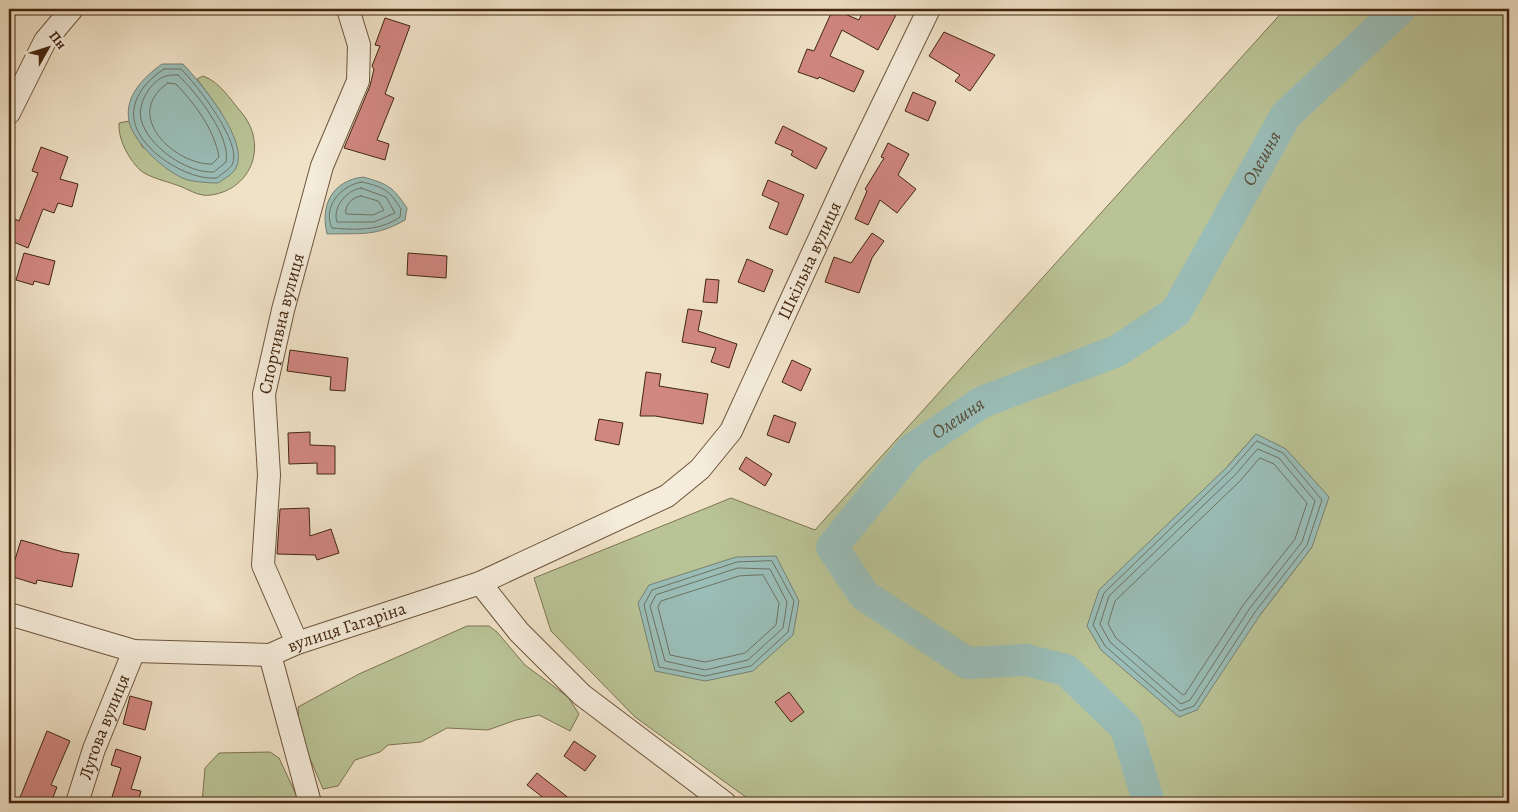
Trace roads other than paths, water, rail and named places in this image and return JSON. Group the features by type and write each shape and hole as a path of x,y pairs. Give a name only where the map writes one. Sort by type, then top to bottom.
{"street":[{"path":"9,113 44,41 72,9"},
{"name":"Спортивна вулиця","path":"297,643 263,565 269,476 264,394 283,310 322,166 358,80 359,45 348,9"},
{"name":"Шкільна вулиця","path":"667,496 700,469 731,431 850,172 929,9"},
{"name":"вулиця Гагаріна","path":"9,614 134,651 270,655 297,643 480,583 667,496"},
{"path":"480,583 519,632 582,696 725,803"},
{"name":"Лугова вулиця","path":"76,803 94,749 134,651"},
{"path":"270,655 310,803"}],"water":[{"path":"162,64 183,64 211,98 230,128 236,143 238,157 236,168 218,183 188,180 170,171 152,156 132,129 128,112 132,95 142,81"},
{"path":"363,177 384,184 393,190 407,208 405,220 376,232 327,234 325,213 331,196 343,184 352,179"},
{"path":"1256,434 1286,449 1329,497 1312,547 1260,615 1197,710 1179,717 1101,650 1087,626 1099,590 1227,467"},
{"path":"776,556 799,601 793,635 753,671 705,681 655,671 638,603 649,585 736,557"}],"waterway":[{"name":"Олешня","path":"1149,803 1126,728 1066,670 1026,660 967,663 864,595 832,547 911,450 982,402 1117,351 1176,312 1286,115 1400,9"}]}
